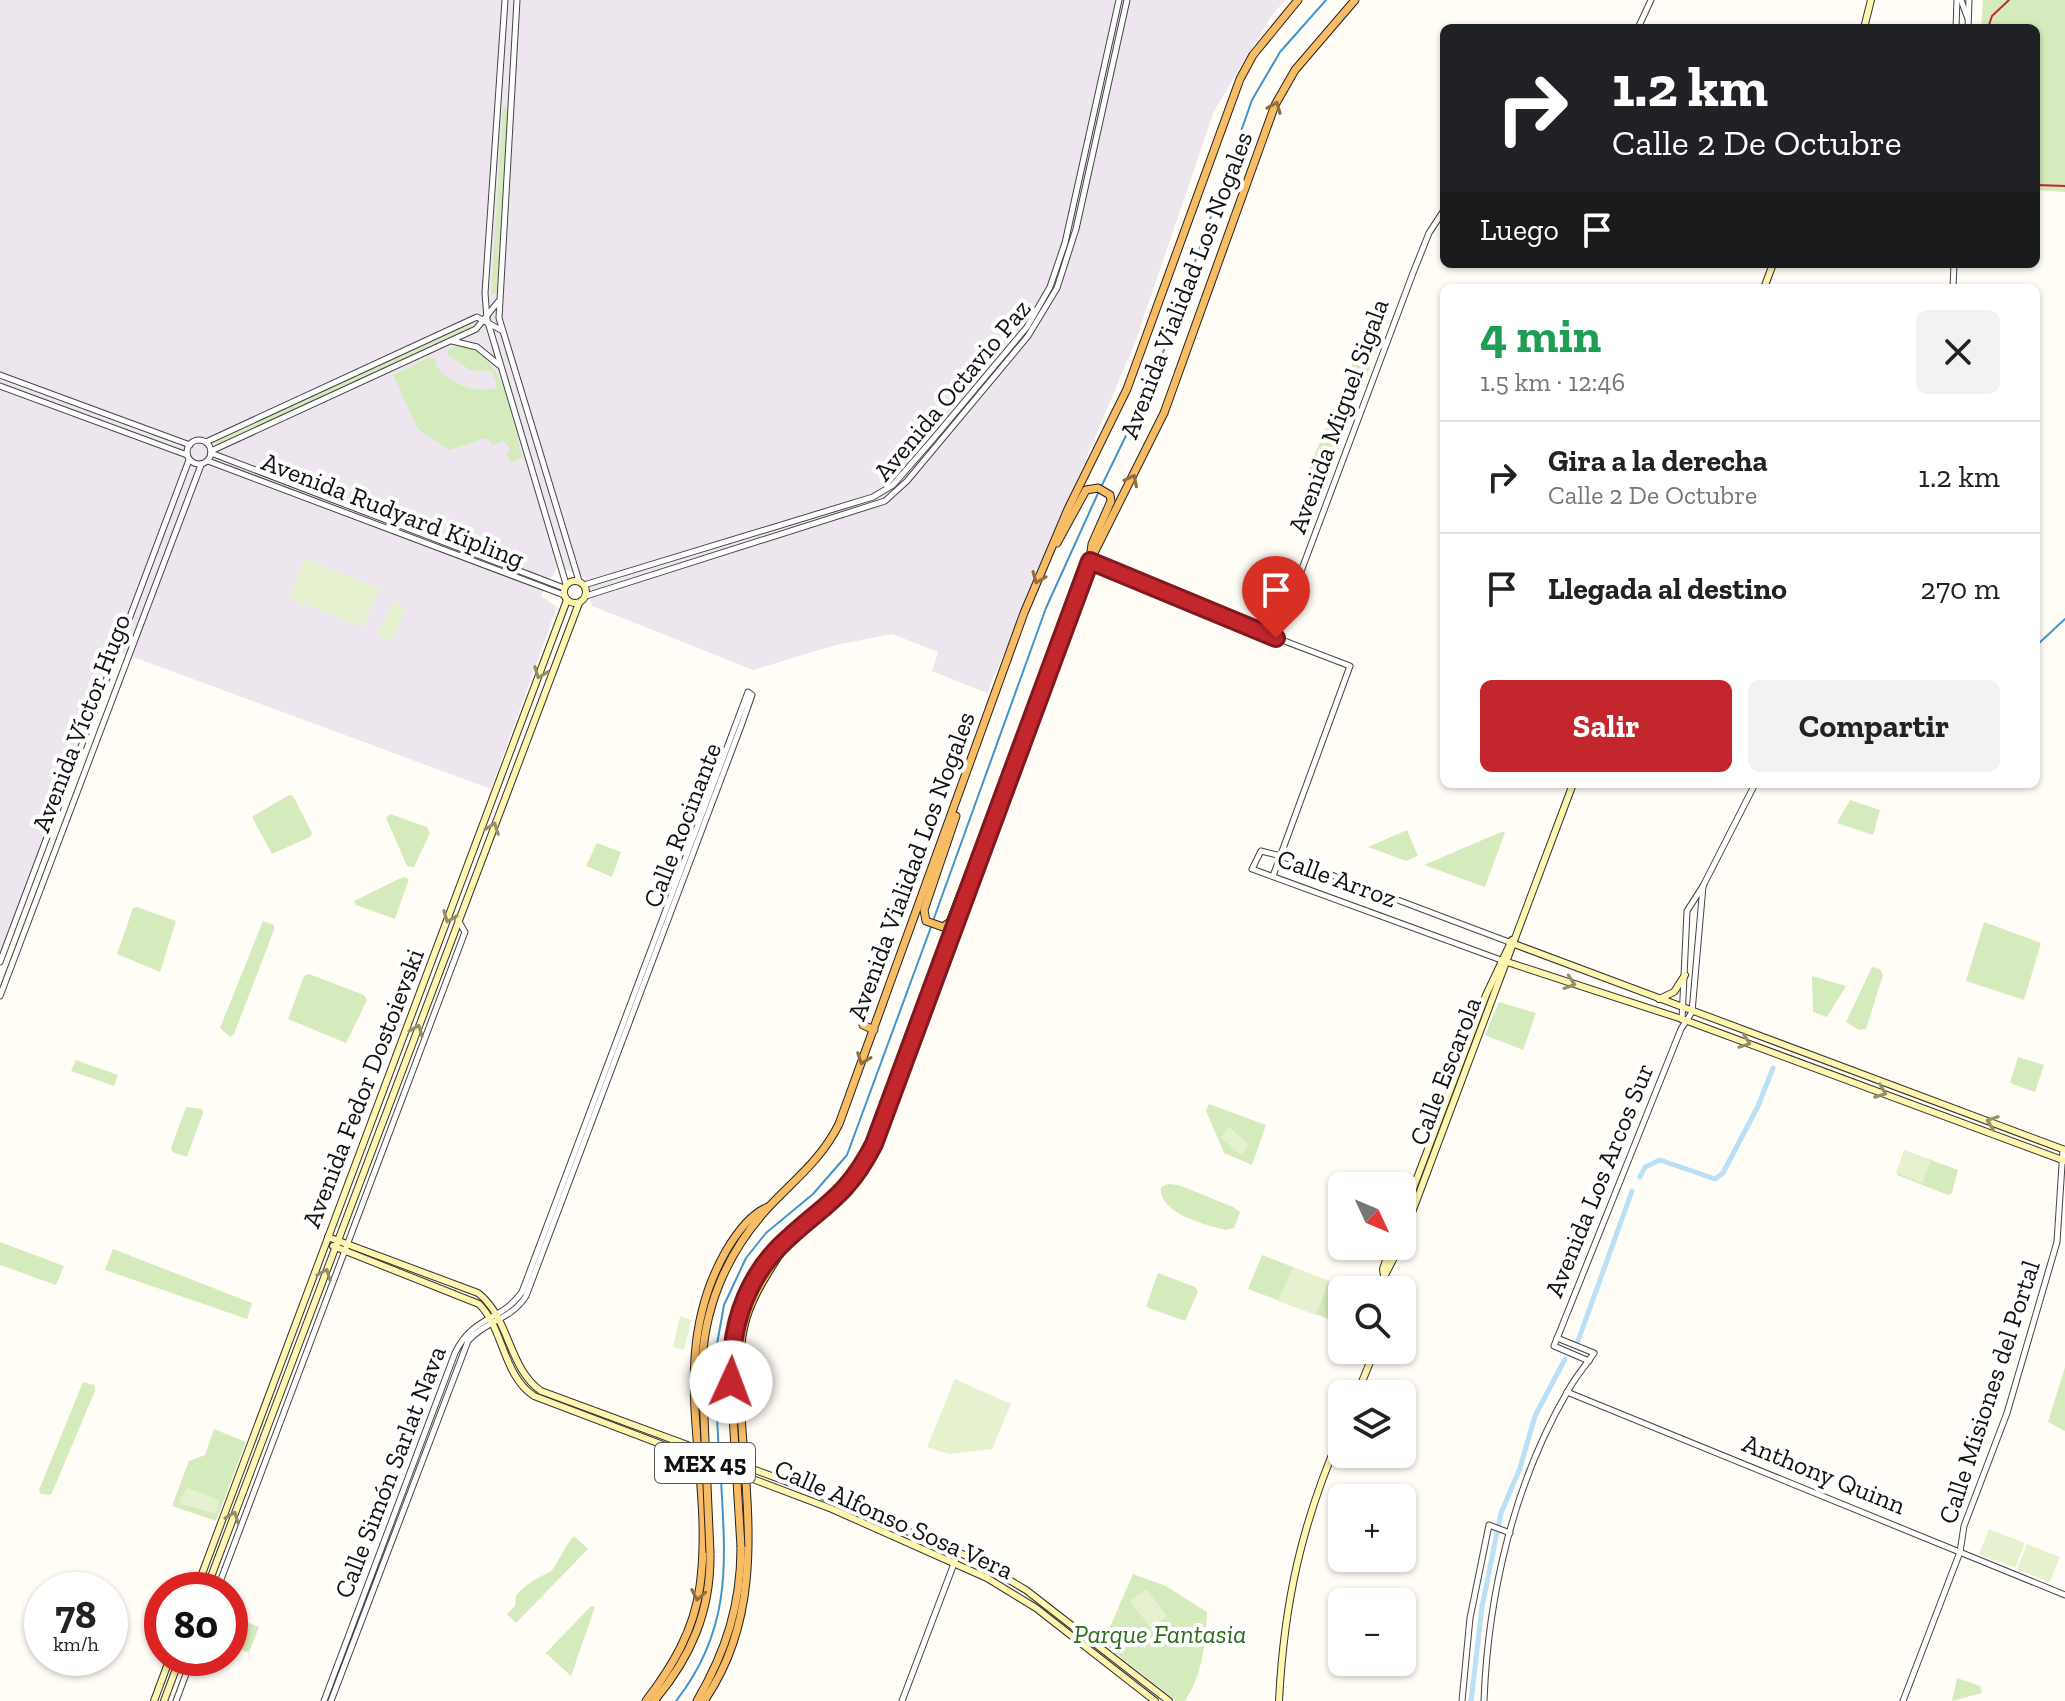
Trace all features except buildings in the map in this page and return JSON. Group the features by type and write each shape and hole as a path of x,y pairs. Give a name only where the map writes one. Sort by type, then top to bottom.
{"highway":[{"name":"Avenida Vialidad Los Nogales","path":"654,1701 684,1662 698,1632 710,1583 702,1372 707,1322 721,1278 741,1241 770,1206 804,1175 830,1142 874,1030 1047,555 1127,389 1240,79 1253,55 1298,0"},
{"name":"Avenida Vialidad Los Nogales","path":"697,1701 717,1666 733,1622 741,1547 731,1382 734,1333 748,1291 763,1266 789,1239 840,1196 874,1144 935,988 1005,787 1090,561 1164,413 1275,105 1295,70 1355,0"},
{"path":"1047,555 1086,490 1094,487 1110,495 1110,505 1090,550 1090,561"},
{"path":"964,779 958,809 924,910 926,921 943,927 950,922 988,818 1005,787"},
{"path":"863,1025 874,1030"},
{"path":"646,1701 682,1646 697,1600 701,1564 700,1453 693,1371 700,1311 732,1240 753,1216 770,1206"},
{"path":"704,1701 725,1668 743,1611 748,1576 747,1476 739,1382 744,1324 756,1293 789,1239"}],"main road":[{"path":"1865,24 1871,0"},
{"path":"582,583 586,596 579,603 565,592 582,583"},
{"name":"Avenida Fedor Dostoievski","path":"203,1572 565,592"},
{"name":"Avenida Fedor Dostoievski","path":"213,1572 579,603"},
{"path":"1505,962 1572,788"},
{"name":"Calle Arroz","path":"1512,943 1657,1000 2064,1149"},
{"name":"Calle Arroz","path":"1505,962 1685,1020 2064,1161"},
{"name":"Calle Escarola","path":"1416,1183 1505,962"},
{"name":"Calle Escarola","path":"1416,1201 1505,962"},
{"path":"1657,1000 1674,992 1685,975"},
{"name":"Calle Alfonso Sosa Vera","path":"327,1240 464,1295 479,1304 495,1319 524,1374 541,1391 700,1453 747,1476 954,1563 1019,1597 1155,1701"},
{"path":"1384,1276 1388,1260"},
{"path":"1386,1270 1392,1260"},
{"name":"Calle Alfonso Sosa Vera","path":"700,1453 787,1482 958,1553 1026,1590 1169,1701"},
{"path":"1279,1701 1284,1632 1295,1564 1307,1518 1328,1466"},
{"path":"784,1490 787,1482"},
{"path":"154,1701 163,1676"},
{"path":"164,1701 173,1676"}],"street":[{"path":"505,0 485,293 487,319 565,592"},
{"path":"517,0 498,302 502,330 582,583"},
{"name":"Avenida Octavio Paz","path":"582,583 873,497 900,478 1027,327 1050,287 1065,243 1119,0"},
{"name":"Avenida Octavio Paz","path":"586,596 874,504 892,496 907,481 1028,336 1057,288 1076,229 1127,0"},
{"path":"1640,24 1651,0"},
{"path":"1959,0 1968,20"},
{"path":"1956,24 1959,0"},
{"path":"1968,24 1969,0"},
{"name":"Avenida Miguel Sigala","path":"1276,638 1401,302 1429,233 1440,216"},
{"path":"0,386 204,463 211,452 476,329 498,302"},
{"path":"188,457 190,445 195,441 206,442 469,320 480,316 502,330"},
{"path":"451,341 477,347 500,366"},
{"path":"0,375 190,445"},
{"path":"206,442 211,452"},
{"name":"Avenida Rudyard Kipling","path":"211,452 565,592"},
{"name":"Avenida Víctor Hugo","path":"0,962 188,457"},
{"name":"Avenida Rudyard Kipling","path":"204,463 565,592"},
{"name":"Avenida Víctor Hugo","path":"0,996 204,463"},
{"path":"1090,561 1276,638 1349,664 1350,670 1273,876"},
{"path":"143,581 155,585"},
{"name":"Calle Rocinante","path":"646,969 749,693"},
{"path":"1685,1020 1686,915 1753,788"},
{"name":"Calle Arroz","path":"1505,962 1252,869 1255,860 1261,851 1281,856 1512,943"},
{"path":"1685,1020 1692,1012 1703,886"},
{"path":"224,1572 465,932 458,920"},
{"name":"Calle Simón Sarlat Nava","path":"331,1701 468,1341 477,1330 520,1306 526,1296 646,969"},
{"name":"Avenida Los Arcos Sur","path":"1589,1361 1554,1346 1685,1020"},
{"name":"Calle Misiones del Portal","path":"1903,1701 1960,1552 1964,1526 2007,1413 2048,1278 2057,1242 2064,1149"},
{"name":"Calle Simón Sarlat Nava","path":"324,1701 455,1353 472,1327 495,1319"},
{"path":"1484,1701 1489,1632 1507,1532 1567,1392 1594,1353 1557,1338"},
{"name":"Anthony Quinn","path":"1567,1392 2065,1595"},
{"path":"1462,1701 1470,1618 1491,1526 1507,1532"},
{"path":"902,1701 958,1553"},
{"path":"176,1701 185,1676"}],"shaded area":[{"path":"0,0 1285,0 1270,18 1214,111 1135,343 987,693 932,671 938,652 892,634 836,645 753,670 592,606 585,578 558,566 541,596 557,607 491,789 114,650 0,960"}],"green space":[{"path":"1983,0 2065,0 2065,192 2040,190 2040,24 1981,24"},
{"path":"503,106 510,112 497,293 491,295"},
{"path":"473,323 475,325 216,445 214,442"},
{"path":"1367,327 1382,335 1327,480 1315,477 1309,469"},
{"path":"460,346 475,351 488,361 497,374 505,390 523,458 511,462 507,453 511,449 504,441 493,445 486,438 449,450 418,429 393,375 430,357 437,360 435,364 447,377 462,386 497,388 492,371 470,370 447,354 449,349"},
{"path":"305,559 379,588 363,627 289,598"},
{"path":"393,602 405,610 391,643 378,634"},
{"path":"289,795 293,796 312,833 310,837 272,854 252,817"},
{"path":"1850,800 1880,810 1873,835 1837,823"},
{"path":"390,814 427,827 430,833 414,867 407,866 386,818"},
{"path":"1407,830 1418,856 1406,861 1368,847"},
{"path":"1505,832 1485,887 1424,865"},
{"path":"597,843 621,852 612,877 586,866"},
{"path":"403,877 409,879 395,919 356,905 354,901"},
{"path":"133,908 176,921 160,972 117,954"},
{"path":"263,921 274,925 274,930 234,1034 230,1037 220,1028"},
{"path":"1984,922 2041,943 2024,1000 1966,981"},
{"path":"1872,967 1880,969 1883,975 1866,1029 1859,1030 1846,1022"},
{"path":"309,974 364,995 367,1000 346,1043 288,1019 304,976"},
{"path":"1812,976 1846,986 1827,1017 1813,1012"},
{"path":"1499,1002 1536,1013 1523,1050 1485,1035"},
{"path":"2018,1057 2044,1065 2035,1092 2010,1083"},
{"path":"76,1060 118,1075 114,1086 71,1071"},
{"path":"1209,1104 1266,1125 1252,1165 1224,1153 1206,1111"},
{"path":"186,1107 202,1109 203,1113 187,1157 172,1152 171,1148"},
{"path":"1229,1127 1249,1145 1241,1155 1221,1138"},
{"path":"1904,1150 1958,1170 1952,1193 1948,1195 1897,1175"},
{"path":"1905,1150 1931,1161 1922,1183 1896,1172"},
{"path":"1179,1185 1233,1207 1240,1212 1234,1228 1226,1230 1207,1225 1175,1211 1162,1196 1161,1187"},
{"path":"0,1242 64,1266 56,1285 0,1265"},
{"path":"113,1249 252,1303 247,1319 105,1270"},
{"path":"1262,1255 1328,1281 1328,1319 1248,1289"},
{"path":"1293,1267 1328,1281 1316,1315 1278,1301"},
{"path":"1158,1273 1195,1287 1198,1292 1185,1321 1146,1307"},
{"path":"680,1316 691,1320 684,1350 673,1347"},
{"path":"2065,1367 2065,1431 2048,1422"},
{"path":"955,1379 1011,1404 992,1449 949,1454 927,1447"},
{"path":"83,1382 94,1385 95,1391 51,1495 41,1494 39,1490"},
{"path":"214,1429 246,1442 216,1521 172,1506 189,1461 205,1455"},
{"path":"187,1488 219,1500 216,1514 181,1504 179,1501"},
{"path":"1989,1529 2025,1543 2015,1568 1979,1554"},
{"path":"574,1536 588,1549 516,1623 507,1614 515,1606 516,1595 553,1569"},
{"path":"2027,1544 2060,1557 2050,1582 2017,1569"},
{"name":"Parque Fantasia","path":"1133,1574 1166,1586 1207,1612 1199,1669 1185,1701 1176,1701 1103,1643"},
{"path":"1146,1589 1167,1616 1151,1628 1130,1601"},
{"path":"591,1606 595,1607 571,1676 546,1653"},
{"path":"248,1623 259,1627 248,1653"},
{"path":"1957,1678 1980,1686 1982,1693 1952,1701"}],"waterway":[{"path":"1102,485 1154,378 1252,100 1280,52 1326,0"},
{"path":"933,921 1046,608 1099,491"},
{"path":"2040,642 2065,619"},
{"path":"719,1454 714,1361 724,1305 746,1258 766,1233 813,1194 847,1155 931,927"},
{"path":"1640,1177 1645,1167 1660,1160 1715,1179 1723,1173 1758,1106 1773,1068"},
{"path":"1578,1341 1632,1191"},
{"path":"1471,1701 1482,1607 1501,1513 1520,1468 1535,1416 1565,1359"},
{"path":"676,1701 696,1672 718,1614 724,1556 720,1460"}],"railway":[{"path":"1989,24 1992,16 2009,0"},
{"path":"2040,185 2065,186"}],"route":[{"path":"731,1382 734,1333 748,1291 763,1266 779,1247 840,1196 855,1178 874,1144 935,988 1005,787 1090,561 1276,638"}]}
